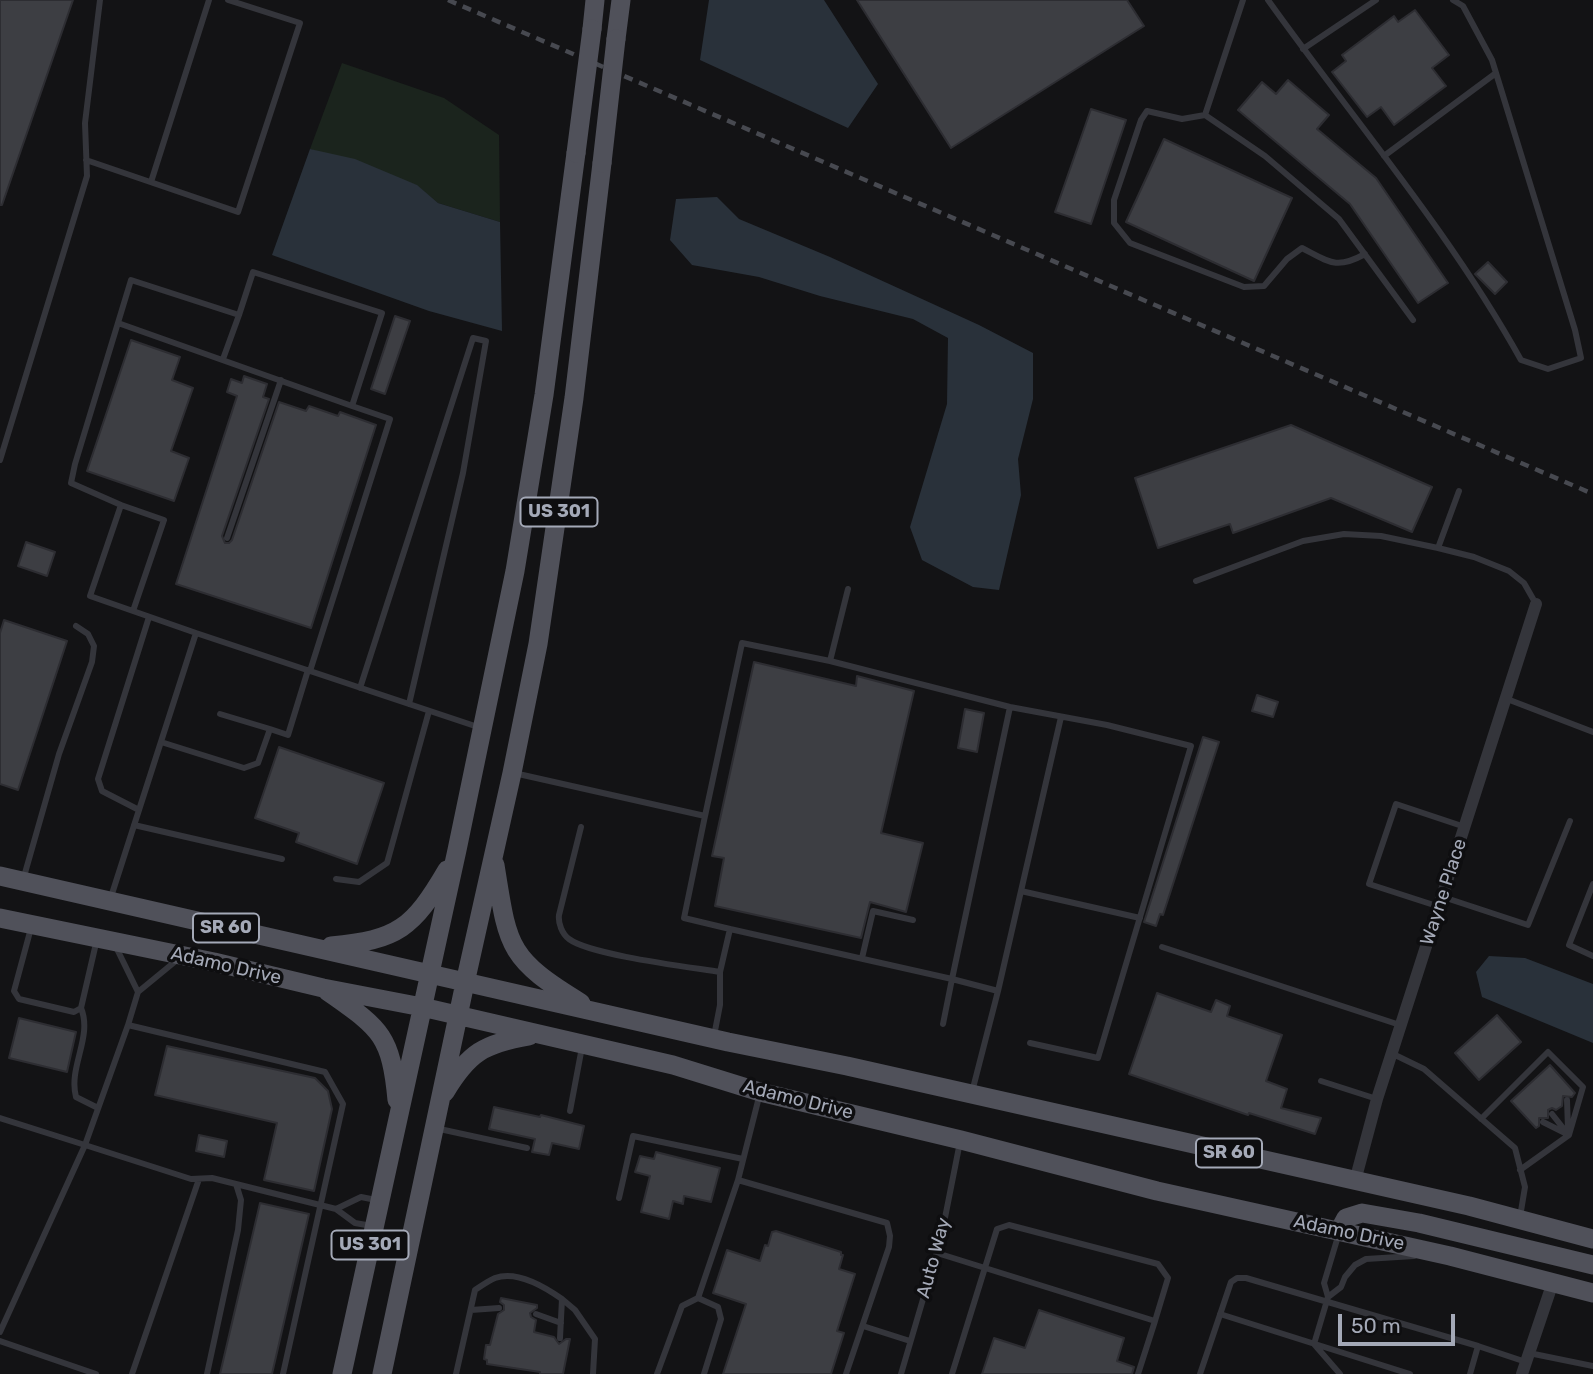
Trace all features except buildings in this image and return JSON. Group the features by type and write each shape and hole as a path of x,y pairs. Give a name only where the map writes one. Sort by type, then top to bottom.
{"main road":[{"name":"US 301","path":"342,1374 483,729 528,501 595,0"},
{"name":"US 301","path":"382,1374 538,644 555,539 621,0"},
{"path":"312,948 365,943 395,933 426,905 457,850"},
{"path":"494,856 504,922 509,940 519,956 542,978 596,1012"},
{"name":"Adamo Drive","path":"0,876 713,1039 972,1094 1355,1181 1520,1219 1593,1240"},
{"name":"Adamo Drive","path":"0,918 185,955 673,1065 760,1091 1157,1191 1450,1256 1593,1293"},
{"path":"323,988 370,1023 386,1042 395,1076 399,1116"},
{"path":"439,1102 454,1077 480,1049 506,1040 534,1035"},
{"path":"1339,1231 1346,1218 1362,1213 1419,1223 1593,1265"}],"street":[{"name":"Wayne Place","path":"1355,1181 1377,1099 1536,604"},
{"path":"1526,1363 1553,1282"}],"lane":[{"path":"0,460 87,176 85,123 100,0"},
{"path":"151,182 209,0"},
{"path":"86,160 239,212 300,23 228,0"},
{"path":"1205,115 1243,0"},
{"path":"1268,0 1494,310 1521,360 1548,369 1581,358 1575,330 1492,60 1464,6 1453,0"},
{"path":"1303,49 1376,0"},
{"path":"1384,156 1496,74"},
{"path":"1365,254 1347,264 1329,262 1302,248 1287,259 1264,286 1244,287 1130,243 1114,223 1114,200 1141,120 1147,111 1182,119 1205,115 1265,156 1339,219 1365,254 1413,320"},
{"path":"223,359 253,272 383,313 352,406"},
{"path":"133,611 164,520 71,483 131,280 239,315"},
{"path":"118,323 390,419 288,735 220,714"},
{"path":"359,688 473,338 486,341 463,473 409,704"},
{"path":"227,538 281,380"},
{"path":"1438,548 1459,491"},
{"path":"121,505 90,596 483,729"},
{"path":"1196,582 1303,541 1344,534 1381,536 1474,557 1509,571 1524,583 1536,604"},
{"path":"830,662 848,589"},
{"path":"139,810 102,791 99,779 149,617"},
{"path":"22,881 59,754 92,662 94,646 88,634 76,625"},
{"path":"109,901 196,633"},
{"path":"998,991 684,918 742,643 830,662 1010,708 1191,746 1098,1058 1030,1043"},
{"path":"1506,698 1593,732"},
{"path":"943,1024 1010,708"},
{"path":"336,879 359,882 387,863 429,711"},
{"path":"972,1094 1061,717"},
{"path":"161,742 244,768 258,763 270,729"},
{"path":"512,773 705,816"},
{"path":"1465,827 1396,804 1369,884 1528,925 1570,821"},
{"path":"134,825 282,859"},
{"path":"581,827 559,915 561,928 569,939 615,953 720,972"},
{"path":"1593,884 1569,945 1593,956"},
{"path":"1021,891 1140,918"},
{"path":"862,958 873,911 913,920"},
{"path":"31,926 14,991 19,999 74,1012 81,1007 105,940"},
{"path":"713,1039 720,1005 720,972 730,929"},
{"path":"105,940 138,992"},
{"path":"1163,947 1402,1025"},
{"path":"0,1332 85,1145 138,992 185,955"},
{"path":"81,1007 87,1020 73,1085 76,1097 98,1108"},
{"path":"128,1025 325,1072 343,1104 284,1374"},
{"path":"570,1111 582,1045"},
{"path":"1481,1119 1548,1052 1583,1087 1569,1135 1520,1170"},
{"path":"1392,1054 1424,1069 1515,1148 1525,1187 1520,1219"},
{"path":"1536,1065 1543,1072"},
{"path":"1521,1079 1527,1086"},
{"path":"1321,1081 1377,1099"},
{"path":"1512,1088 1518,1094"},
{"path":"657,1374 682,1306 698,1298 738,1180 760,1091"},
{"path":"1567,1100 1569,1135"},
{"path":"1552,1114 1569,1135"},
{"path":"0,1118 191,1179 212,1178 336,1209 355,1223 374,1226"},
{"path":"1542,1122 1569,1135"},
{"path":"434,1128 527,1149"},
{"path":"619,1198 634,1136 743,1159"},
{"name":"Auto Way","path":"901,1374 937,1253 961,1140"},
{"path":"132,1374 199,1178"},
{"path":"738,1180 887,1223 889,1247 846,1374"},
{"path":"207,1374 238,1230 241,1200 236,1184"},
{"path":"336,1209 360,1197 380,1201"},
{"path":"952,1374 998,1228 1009,1225 1158,1264 1168,1278 1138,1374"},
{"path":"1314,1344 1327,1300 1324,1283 1339,1231"},
{"path":"937,1253 1155,1321"},
{"path":"1327,1300 1341,1287 1355,1265 1366,1259 1450,1256"},
{"path":"456,1374 475,1290 495,1278 514,1276 547,1288 575,1310 595,1339 593,1374"},
{"path":"1200,1374 1231,1282 1237,1278 1246,1278 1327,1300 1526,1363 1593,1366"},
{"path":"698,1298 718,1307 721,1319 704,1374"},
{"path":"560,1338 562,1299"},
{"path":"471,1310 499,1308"},
{"path":"536,1314 561,1323"},
{"path":"1220,1314 1410,1374"},
{"path":"863,1326 910,1341"},
{"path":"0,1341 96,1374"},
{"path":"1314,1344 1340,1374"},
{"path":"1469,1374 1478,1346"}],"shaded area":[{"path":"709,0 824,0 878,84 848,128 700,60"},
{"path":"342,63 444,98 499,135 500,222 438,203 416,185 310,149"},
{"path":"310,149 355,159 417,185 438,203 500,222 502,331 429,311 272,255"},
{"path":"717,197 739,219 830,257 979,325 1033,353 1033,399 1018,459 1021,495 999,590 973,587 922,560 910,527 947,404 948,338 913,319 820,296 759,277 692,265 670,240 676,199"},
{"path":"1489,956 1525,958 1593,984 1593,1043 1482,997 1476,972"}],"railway":[{"path":"448,0 1593,494"}]}
